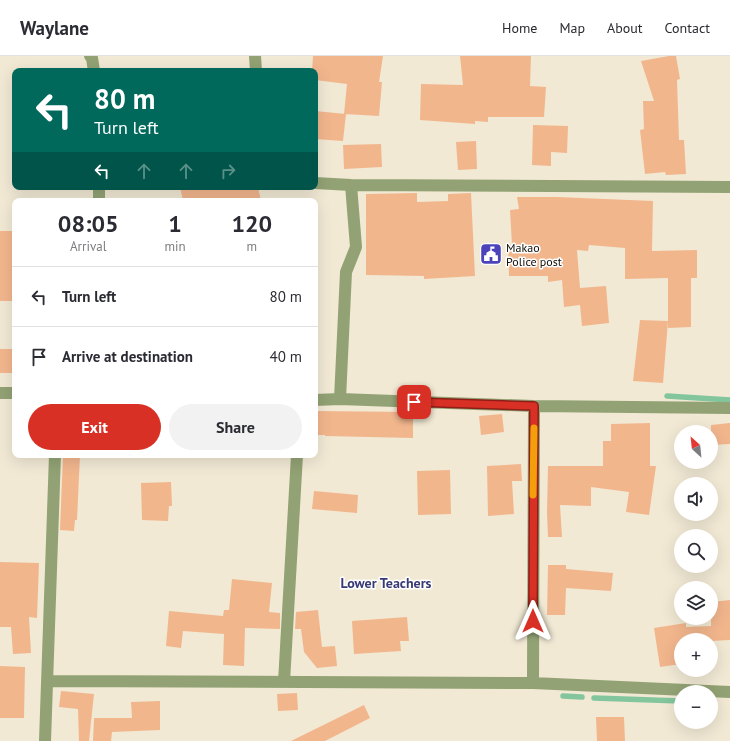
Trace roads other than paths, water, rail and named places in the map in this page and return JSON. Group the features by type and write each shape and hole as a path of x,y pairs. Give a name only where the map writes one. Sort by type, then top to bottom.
{"street":[{"path":"90,56 92,58 94,68"},
{"path":"255,56 256,68"},
{"path":"318,183 351,185 730,187"},
{"path":"340,399 346,272 356,247 351,185"},
{"path":"0,393 12,393"},
{"path":"318,400 340,399 534,406 730,408"},
{"path":"533,682 534,406"},
{"path":"44,741 48,681 55,458"},
{"path":"284,682 297,458"},
{"path":"48,681 533,682 730,692"}],"waterway":[{"path":"667,396 730,400"},
{"path":"563,696 582,697"},
{"path":"594,698 674,701"}],"place":[{"name":"Makao Police post","path":"491,254"}],"district":[{"name":"Lower Teachers","path":"386,583"}]}
